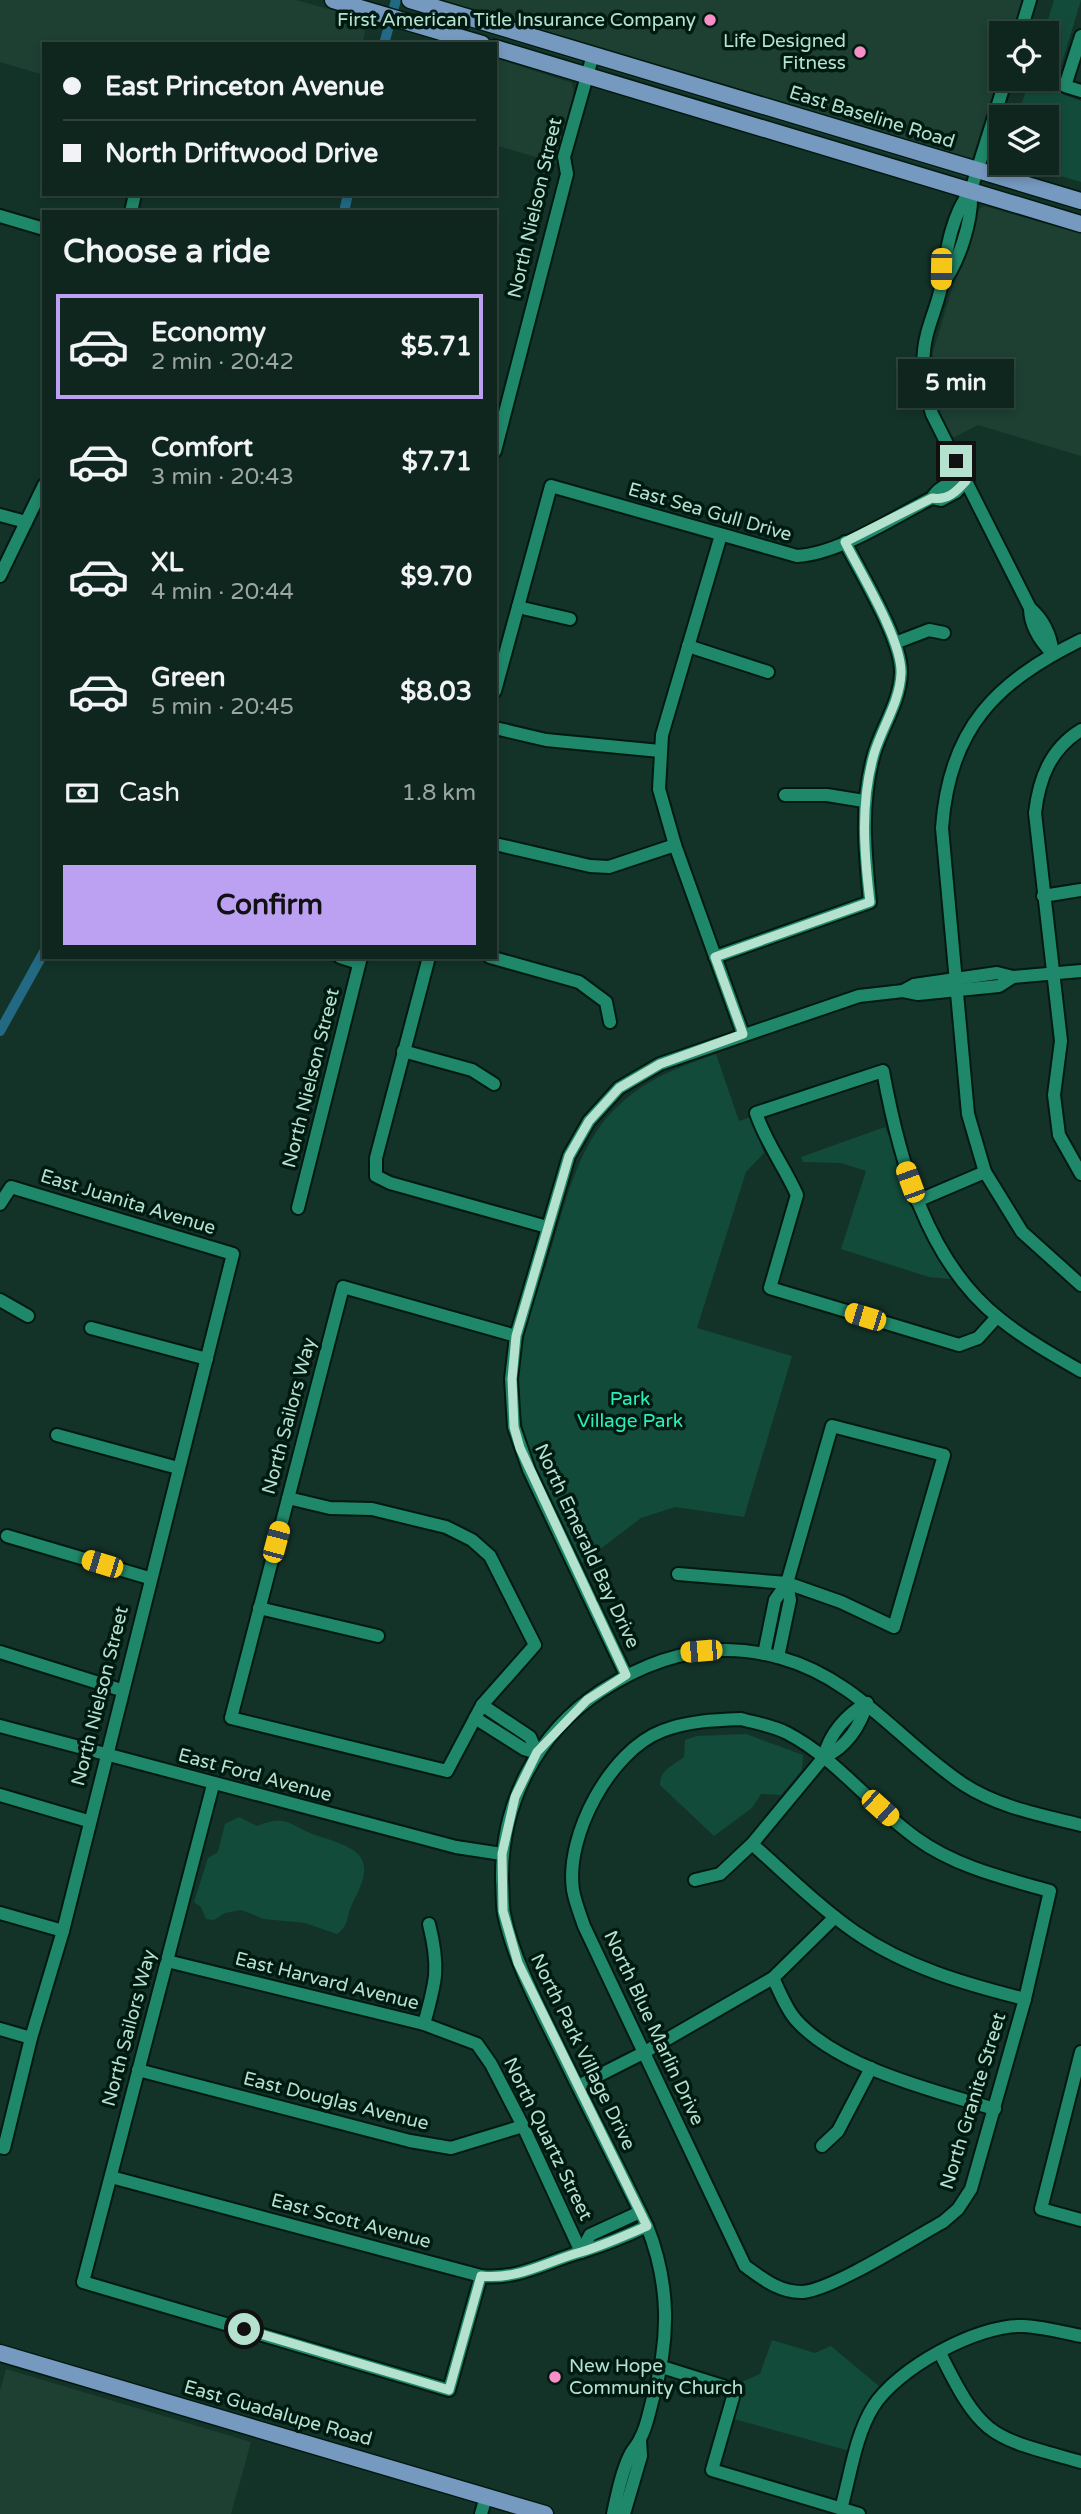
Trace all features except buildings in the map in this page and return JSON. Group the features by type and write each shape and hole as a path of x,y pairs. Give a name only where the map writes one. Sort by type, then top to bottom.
{"main road":[{"path":"333,0 475,42"},
{"name":"East Baseline Road","path":"412,1 661,75 974,180 1081,224"},
{"name":"East Baseline Road","path":"497,49 974,180 1081,201"},
{"path":"607,80 634,79 652,84 661,75"},
{"name":"East Guadalupe Road","path":"0,2353 545,2514"}],"street":[{"path":"1024,21 1030,0"},
{"path":"1081,36 1065,86 1081,91"},
{"name":"North Nielson Street","path":"497,443 567,174 564,157 593,55"},
{"path":"1002,91 974,180 972,206 951,274 941,287 926,337 924,383 932,414 1030,608 1030,620 1043,644 1053,654"},
{"path":"0,216 42,228"},
{"name":"East Sea Gull Drive","path":"518,607 551,486 797,556 810,555 845,542 932,498 941,500 956,492 966,481"},
{"path":"0,576 42,489"},
{"path":"0,514 26,522"},
{"path":"721,535 660,751 659,789 675,845 743,1034"},
{"path":"715,957 870,902 864,801 882,728 898,695 901,671 895,643 845,542"},
{"path":"497,684 518,607 570,619"},
{"path":"895,643 929,630 944,633"},
{"path":"1081,640 1015,677 990,701 969,733 953,769 942,828 968,1114 985,1172 1022,1232 1081,1285"},
{"path":"688,646 768,672"},
{"path":"497,728 546,740 660,751"},
{"path":"1081,730 1056,750 1039,783 1035,814 1042,895 1055,971 1061,1041 1054,1095 1059,1135 1081,1174"},
{"path":"785,795 827,795 864,801"},
{"path":"497,844 590,866 609,867 675,845"},
{"path":"1042,895 1081,890"},
{"path":"428,959 376,1158 376,1176 390,1183 547,1227"},
{"path":"497,959 579,982 606,1002 610,1022"},
{"name":"North Nielson Street","path":"298,1208 360,960"},
{"name":"North Emerald Bay Drive","path":"626,1675 520,1448 514,1427 512,1379 516,1336 569,1156 589,1121 619,1088 660,1064 845,1000 903,991 918,994 955,984 999,986 1013,976 1081,971"},
{"path":"403,1051 472,1070 494,1084"},
{"path":"997,1317 978,1338 959,1345 770,1288 797,1195 783,1162 766,1143 756,1112 883,1071 903,1163 934,1237 962,1278 997,1317 1046,1352 1081,1371"},
{"path":"917,1201 985,1172"},
{"name":"East Juanita Avenue","path":"0,1204 11,1187 233,1254"},
{"name":"North Nielson Street","path":"2,2147 63,1931 149,1578 233,1254"},
{"name":"North Sailors Way","path":"475,1718 447,1771 231,1718 343,1286 516,1336"},
{"path":"0,1300 28,1316"},
{"path":"91,1328 207,1359"},
{"path":"678,1574 787,1583 841,1602 894,1627 944,1455 832,1426 787,1583 775,1600 764,1654"},
{"path":"57,1434 178,1468"},
{"path":"288,1498 330,1508 372,1510 446,1527 472,1540 490,1556 535,1646 482,1705 475,1718 524,1749 537,1752"},
{"path":"7,1536 149,1578"},
{"path":"778,1657 790,1600 787,1583"},
{"path":"259,1608 378,1636"},
{"name":"North Park Village Drive","path":"613,2514 631,2453 640,2440 662,2367 667,2322 665,2290 656,2250 647,2226 518,1963 503,1911 502,1854 515,1797 537,1752 587,1700 626,1675 685,1653 716,1650 764,1654 821,1673 867,1703 951,1775 977,1792 1018,1808 1081,1825"},
{"path":"0,1652 121,1690"},
{"path":"695,1880 720,1874 752,1844 824,1757 836,1752 863,1720 867,1703"},
{"path":"482,1705 530,1737 537,1752"},
{"name":"North Blue Marlin Drive","path":"745,2266 584,1926 573,1889 576,1844 594,1800 616,1764 660,1732 699,1721 741,1719 786,1732 824,1757 918,1840 989,1874 1050,1891"},
{"name":"East Ford Avenue","path":"0,1726 213,1785 456,1847 502,1854"},
{"name":"North Sailors Way","path":"213,1785 83,2282 449,2390 481,2276"},
{"path":"0,1794 88,1822"},
{"path":"752,1844 835,1917 870,1941 938,1974 1025,1999"},
{"name":"North Granite Street","path":"745,2266 775,2287 803,2292 830,2284 943,2222 958,2208 971,2189 995,2109 1025,1999 1050,1891"},
{"path":"0,1913 63,1931"},
{"path":"578,2087 773,1978 835,1917"},
{"path":"424,2024 437,1978 437,1958 429,1924"},
{"name":"East Harvard Avenue","path":"167,1961 424,2024 477,2044"},
{"path":"773,1978 795,2019 818,2040 871,2068 995,2109"},
{"path":"0,2029 31,2038"},
{"name":"North Quartz Street","path":"477,2044 491,2064 523,2126 581,2252"},
{"path":"1081,2052 1075,2103 1041,2209 1081,2220"},
{"path":"822,2146 838,2132 871,2068"},
{"name":"East Douglas Avenue","path":"138,2070 410,2141 451,2148 523,2126"},
{"name":"East Scott Avenue","path":"111,2177 481,2276 499,2278 526,2274 581,2252 597,2249 647,2226"},
{"name":"East Scott Avenue","path":"581,2252 590,2235 640,2212"},
{"path":"841,2509 868,2416 874,2405 899,2378 940,2353 982,2333 1007,2328 1049,2329 1081,2336"},
{"path":"940,2353 963,2400 984,2427 1011,2443 1081,2462"},
{"path":"662,2367 732,2389 733,2397 712,2470 859,2514"},
{"name":"North Park Village Drive","path":"624,2514 641,2456 640,2440"},
{"path":"481,2514 486,2497"}],"shaded area":[{"path":"0,0 296,0 368,20 362,42 42,42 42,74 0,62"},
{"path":"418,0 1030,0 1024,21 989,21 989,91 998,91 994,105 989,105 989,124 974,180 415,12"},
{"path":"497,59 572,83 574,93 559,164 497,146"},
{"path":"984,206 1081,234 1081,456 978,425 953,438 941,416 932,373 933,352 973,218 977,210"},
{"path":"6,2369 251,2442 231,2514 0,2514 0,2391"}],"green space":[{"path":"1054,0 1081,0 1059,72 1059,21 1048,21"},
{"path":"1059,85 1062,94 1081,101 1081,182 1057,175 1059,105 1021,105 1026,91 1059,91"},
{"name":"Park Village Park","path":"716,1054 739,1121 751,1117 764,1153 746,1172 697,1328 792,1356 744,1517 675,1507 641,1518 582,1563 547,1494 526,1441 519,1388 525,1330 572,1181 601,1125 626,1099 650,1082 675,1069"},
{"path":"885,1127 952,1279 929,1277 841,1249 866,1171 841,1163 803,1162 801,1157"},
{"path":"746,1734 803,1755 802,1770 781,1795 761,1794 752,1808 714,1836 660,1785 660,1780 668,1768 684,1757 685,1740 697,1736"},
{"path":"239,1817 257,1826 283,1821 354,1850 364,1864 364,1874 341,1931 337,1934 305,1923 264,1919 241,1910 225,1913 214,1920 206,1919 201,1907 194,1902 208,1858 218,1852 225,1824"},
{"path":"772,2340 815,2353 831,2346 880,2387 859,2419 850,2451 734,2419 740,2396 737,2384 760,2374"}],"waterway":[{"path":"385,42 396,0"},
{"path":"344,210 348,196"},
{"path":"0,1031 42,956"}],"place":[{"name":"First American Title Insurance Company","path":"710,20"},
{"name":"Life Designed Fitness","path":"860,52"},
{"name":"New Hope Community Church","path":"555,2377"}],"route":[{"path":"244,2329 449,2390 481,2276 499,2278 526,2274 581,2252 597,2249 647,2226 518,1963 503,1911 502,1854 515,1797 537,1752 561,1724 587,1700 626,1675 520,1448 514,1427 512,1401 512,1360 516,1336 569,1156 589,1121 619,1088 660,1064 743,1034 715,957 870,902 864,801 873,756 882,728 898,695 901,671 895,643 845,542 932,498 941,500 956,492 966,481 956,461"}]}
